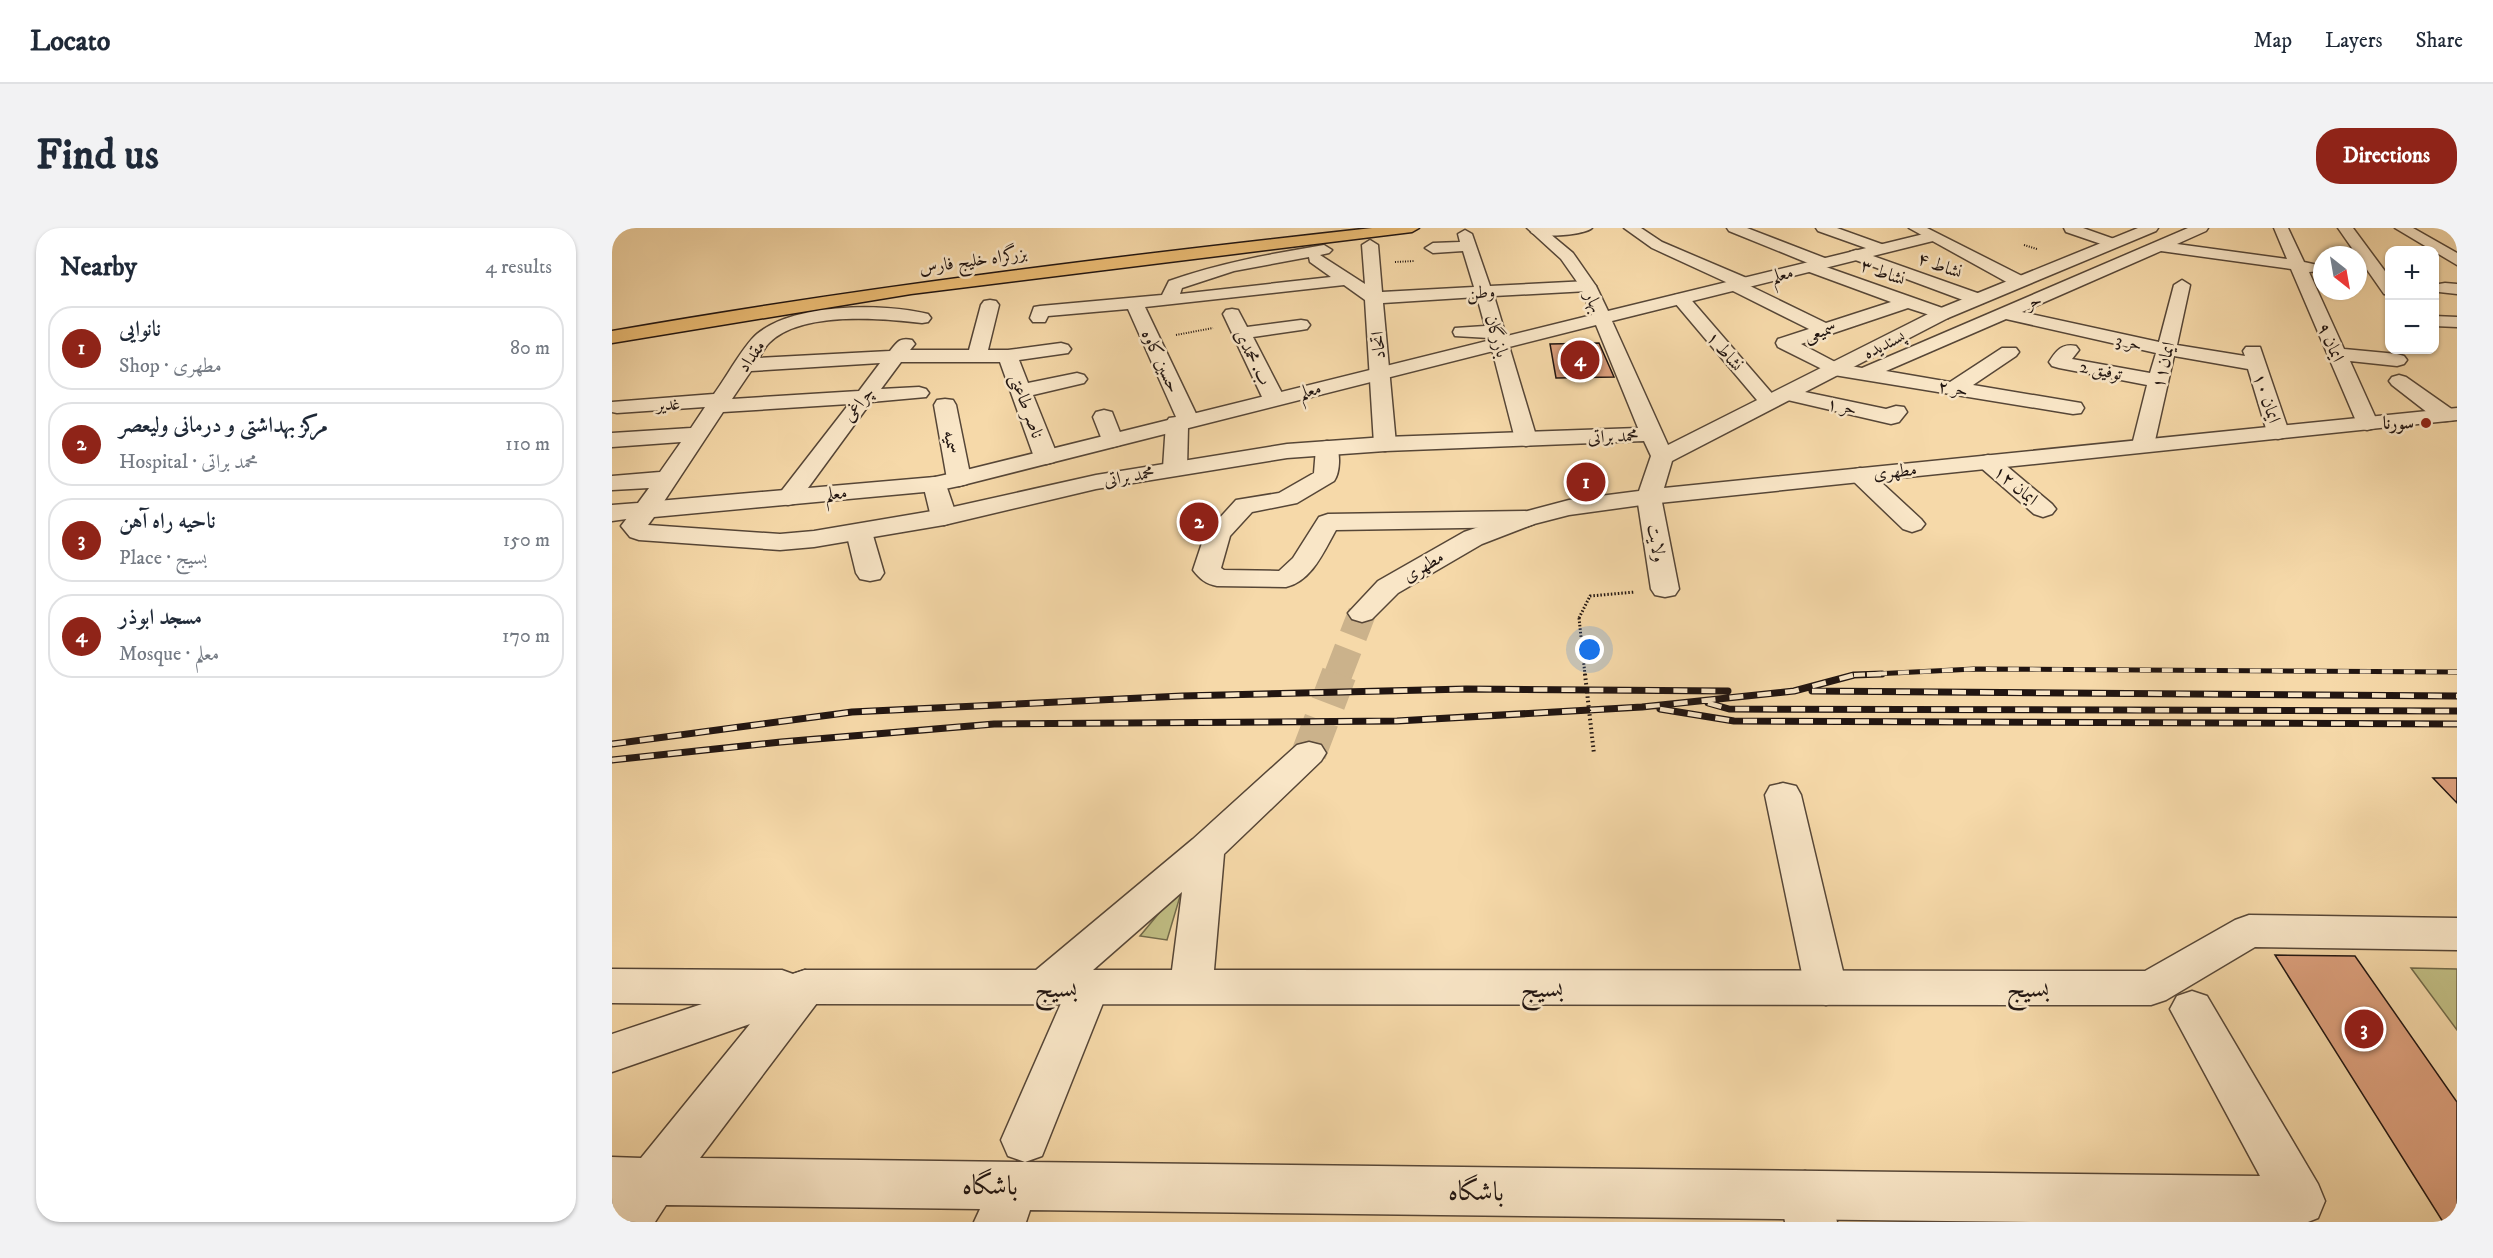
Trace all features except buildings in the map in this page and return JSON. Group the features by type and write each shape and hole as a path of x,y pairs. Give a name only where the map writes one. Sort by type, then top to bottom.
{"highway":[{"name":"بزرگراه خلیج فارس","path":"612,328 837,290 1134,250 1346,228"},
{"name":"بزرگراه خلیج فارس","path":"612,337 838,298 1050,269 1412,228"}],"street":[{"path":"1536,230 1584,228"},
{"path":"1631,229 1650,228"},
{"path":"1824,228 1882,249"},
{"name":"پسندیده","path":"1662,456 1942,314 2151,228"},
{"name":"ایمان ۹","path":"2281,228 2367,423"},
{"path":"2345,228 2385,283"},
{"path":"2402,228 2457,260"},
{"path":"1631,229 1657,245 1739,284 1826,330"},
{"path":"2071,229 2112,243"},
{"name":"بهار","path":"1536,230 1567,256 1588,286 1662,456"},
{"name":"نشاط ۳","path":"1731,230 1863,286 1942,314"},
{"name":"معلم","path":"612,513 947,482 1380,372 1498,338 1601,318 1882,249 1924,232 1955,231"},
{"path":"1924,232 2016,282"},
{"name":"حر","path":"1866,373 2178,238 2202,235"},
{"name":"بازرگان","path":"1433,248 1467,240 1498,338 1526,439"},
{"name":"اتحاد","path":"1370,245 1385,444"},
{"path":"2159,246 2313,267"},
{"path":"2088,252 2126,260"},
{"path":"1169,300 1175,285 1209,271 1284,256 1320,254 1345,280 1374,298"},
{"name":"نشاط ۴","path":"1856,255 1977,299"},
{"path":"1284,256 1301,285"},
{"path":"1664,263 1689,259"},
{"path":"2439,263 2457,265"},
{"path":"2367,274 2379,275"},
{"path":"1039,318 1040,311 1169,300 1345,280"},
{"path":"1971,280 2067,286"},
{"path":"1664,285 1685,298"},
{"name":"ایمان۱۱","path":"2143,445 2182,285"},
{"name":"وطن","path":"1374,298 1588,286"},
{"path":"1842,293 1863,286"},
{"name":"نشاط ۱","path":"1685,298 1777,398"},
{"name":"حسین کاوه","path":"1134,302 1183,421"},
{"name":"سمیعی","path":"1834,369 1785,343 1908,302"},
{"path":"977,356 990,305"},
{"path":"2045,325 2070,309"},
{"name":"مقداد","path":"646,510 744,365 769,332 796,322 857,313 925,314"},
{"name":"چراغی","path":"788,498 870,389 898,356 925,314"},
{"name":"حر 3","path":"2004,314 2045,325 2166,349 2254,357"},
{"path":"2439,321 2457,322"},
{"path":"1237,324 1301,325"},
{"name":"ب. محمدی","path":"1237,324 1274,399"},
{"path":"1462,332 1498,338"},
{"path":"2439,335 2457,336"},
{"path":"744,365 898,356 1008,356 1060,349"},
{"name":"توفیق 2","path":"2069,350 2059,362 2157,390"},
{"path":"1252,354 1272,352"},
{"path":"1955,388 2009,352"},
{"path":"2337,354 2398,370 2451,415"},
{"name":"ناصر طاعتی","path":"1008,356 1046,457"},
{"name":"ایمان ۱۰","path":"2254,357 2278,432"},
{"path":"814,384 822,360"},
{"name":"حر ۲","path":"1834,369 2073,408"},
{"path":"1981,371 2003,374"},
{"path":"1022,391 1077,379"},
{"path":"2089,388 2157,390"},
{"path":"870,389 919,393"},
{"name":"سمیه","path":"870,389 943,395 947,482 944,517"},
{"name":"غدیر","path":"616,407 718,403 870,389"},
{"name":"حر ۱","path":"1777,398 1891,417 1896,412"},
{"name":"مطهری","path":"1362,613 1388,587 1431,560 1473,538 1525,519 1569,508 1649,497 2451,415"},
{"path":"1104,417 1112,440"},
{"path":"1176,468 1183,421"},
{"path":"612,440 698,434"},
{"name":"محمد براتی","path":"646,510 634,526 639,532 780,542 814,540 944,517 1096,482 1287,450 1652,434"},
{"path":"1327,448 1326,476 1303,492 1277,504 1245,505 1218,534 1207,570 1217,578 1286,579 1303,563 1328,522 1525,519"},
{"path":"1649,497 1662,456"},
{"name":"ایمان ۱۲","path":"1988,462 2043,508"},
{"path":"1860,475 1912,524"},
{"path":"612,483 667,479"},
{"name":"ولایت","path":"1649,497 1665,589"},
{"path":"859,532 870,573"},
{"path":"1044,988 1206,849 1309,753"},
{"path":"1783,795 1826,988"},
{"path":"1191,988 1206,849"},
{"name":"بسیج","path":"612,986 2151,988 2249,931 2457,934"},
{"path":"612,1053 805,987"},
{"path":"625,1222 633,1181 805,987"},
{"path":"1014,1182 1088,988"},
{"name":"باشگاه","path":"633,1181 1014,1182 1808,1208 2300,1201 2192,1009"}],"path":[{"path":"1151,339 1237,324"},
{"path":"1594,754 1579,618 1590,596 1665,589"}],"shaded area":[{"path":"1184,883 1167,940 1140,936"},
{"path":"2411,968 2457,969 2457,1030"}],"tunnel":[{"path":"1338,675 1362,613"},
{"path":"1309,753 1339,674"}],"railway":[{"path":"1854,675 1974,669 2457,672"},
{"path":"1854,675 1882,674"},
{"path":"612,760 781,742 994,724 1397,721 1642,707 1794,691 1854,675"},
{"path":"612,744 852,712 1182,696 1466,689 1728,691"},
{"path":"1812,691 2457,696"},
{"path":"1708,703 1729,709 2457,711"},
{"path":"1660,709 1734,721 2457,724"}],"place":[{"name":"مسجد ابوذر","path":"1580,360"},
{"name":"سورنا","path":"2426,423"},
{"name":"نانوایی","path":"1586,482"},
{"name":"مرکز بهداشتی و درمانی ولیعصر","path":"1199,522"},
{"name":"ناحیه راه آهن","path":"2364,1029"}]}
